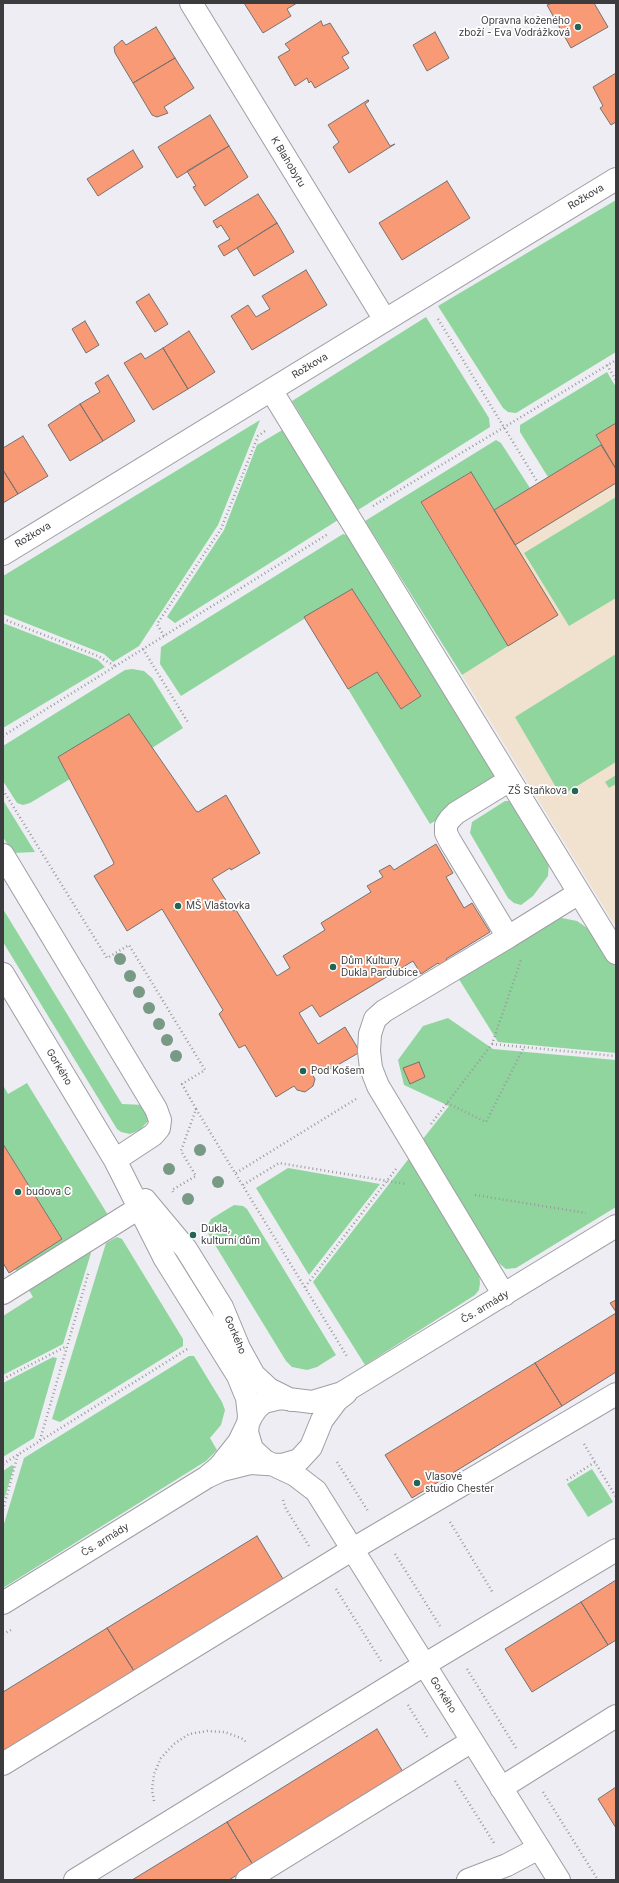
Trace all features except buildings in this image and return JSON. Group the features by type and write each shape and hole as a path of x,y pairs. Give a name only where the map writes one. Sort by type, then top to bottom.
{"street":[{"name":"K Blahobytu","path":"191,3 385,320"},
{"name":"Rožkova","path":"3,554 616,179"},
{"path":"271,390 616,953"},
{"path":"508,937 450,841 446,833 446,825 456,813 510,780"},
{"path":"3,855 156,1109 160,1120 159,1128 153,1136 116,1160"},
{"path":"504,1295 378,1086 371,1068 369,1051 370,1034 375,1019 384,1011 579,893"},
{"name":"Gorkého","path":"3,974 143,1205 165,1259 238,1376 247,1398 247,1432 252,1449 265,1461 274,1464 309,1485 329,1510 559,1880"},
{"path":"3,1293 143,1205"},
{"name":"Gorkého","path":"143,1205 186,1248 222,1307 239,1348 254,1375 269,1389 297,1402 310,1414 313,1422 316,1479 329,1510"},
{"name":"Čs. armády","path":"3,1603 207,1477 219,1467 239,1442 257,1408 264,1402 272,1399 289,1399 312,1402 325,1400 353,1387 616,1226"},
{"name":"Čs. armády","path":"207,1477 235,1466 250,1463 291,1464 299,1460 311,1447 318,1426 328,1412 337,1400 353,1387"},
{"path":"3,1764 352,1549 616,1394"},
{"path":"75,1880 424,1665 616,1550"},
{"path":"501,1788 616,1716"},
{"path":"247,1880 472,1741"},
{"path":"468,1880 507,1865 539,1848"}],"path":[{"path":"424,296 538,483"},
{"path":"3,736 350,520 616,360"},
{"path":"607,365 616,380"},
{"path":"164,636 156,624 221,529 258,436 288,417"},
{"path":"3,619 98,656 115,666"},
{"path":"143,649 189,724"},
{"path":"3,790 107,958 128,944 205,1070 182,1084 348,1358 342,1362"},
{"path":"414,1146 492,1044 534,920"},
{"path":"492,1044 616,1056"},
{"path":"447,1103 486,1122 524,1047"},
{"path":"236,1173 378,1086"},
{"path":"176,1197 172,1190 196,1176 181,1151 196,1109"},
{"path":"243,1185 279,1163 388,1181 305,1287"},
{"path":"470,1194 592,1214"},
{"path":"40,1440 96,1246 94,1236"},
{"path":"3,1464 194,1345"},
{"path":"3,1379 67,1346"},
{"path":"570,1421 616,1497"},
{"path":"3,1510 18,1454"},
{"path":"566,1480 595,1462"},
{"path":"437,1499 507,1616"},
{"path":"163,1826 156,1811 152,1790 154,1774 161,1758 174,1744 189,1734 207,1731 225,1732 242,1739 256,1751 265,1763"}],"shaded area":[{"name":"ZŠ Staňkova","path":"616,423 616,927 462,675 508,646 421,502 471,472 494,510 601,445 596,435"}],"green space":[{"path":"616,200 616,352 516,413 508,412 503,408 438,306"},
{"path":"426,317 489,418 490,427 358,510 292,401"},
{"path":"607,372 616,387 616,423 596,435 601,445 548,477 520,432 520,425"},
{"path":"260,420 218,525 139,646 113,662 104,654 3,614 3,576"},
{"path":"284,429 337,514 338,520 175,623 167,617 224,530 257,445"},
{"path":"496,440 501,443 530,488 494,510 470,472 421,503 508,646 462,675 365,521"},
{"path":"616,497 616,598 569,626 524,553"},
{"path":"343,534 352,537 497,772 487,790 430,824 348,689 377,672 401,709 421,696 352,589 181,696 160,664 161,647"},
{"path":"3,623 98,660 105,667 3,728"},
{"path":"616,654 616,762 561,796 515,717"},
{"path":"132,669 144,671 152,678 183,728 152,748 129,714 58,757 70,779 30,803 23,805 17,803 3,781 3,746 125,670"},
{"path":"616,775 616,784 609,788 605,782"},
{"path":"3,800 35,852 13,853 3,837"},
{"path":"505,801 513,803 549,862 548,876 533,896 521,905 514,903 508,898 470,833 472,822"},
{"path":"3,909 122,1104 145,1105 149,1120 140,1130 130,1134 121,1132 117,1129 3,942"},
{"path":"562,918 577,921 593,932 616,966 616,1053 498,1042 457,976 551,920"},
{"path":"448,1018 493,1049 616,1060 616,1207 516,1268 506,1269 495,1260 422,1140 449,1106 404,1085 398,1060 423,1026"},
{"path":"27,1083 108,1215 20,1276 15,1269 62,1239 3,1144 3,1085 8,1094"},
{"path":"410,1157 479,1272 479,1290 475,1295 365,1365 313,1282"},
{"path":"288,1168 380,1184 309,1275 256,1188"},
{"path":"234,1205 243,1206 247,1209 336,1355 317,1367 307,1370 292,1367 286,1361 209,1235 206,1229 211,1219"},
{"path":"117,1237 122,1239 183,1339 183,1346 60,1422 52,1419 106,1243"},
{"path":"88,1249 91,1253 63,1344 3,1375 3,1316 33,1297 27,1287"},
{"path":"189,1356 194,1356 222,1402 225,1410 221,1425 210,1438 217,1450 206,1461 3,1588 3,1527 24,1458"},
{"path":"53,1357 57,1358 34,1438 3,1457 3,1383"},
{"path":"12,1465 14,1467 3,1503 3,1471"},
{"path":"592,1469 613,1502 588,1517 567,1484"}],"place":[{"name":"Opravna koženého zboží - Eva Vodrážková","path":"578,27"},
{"name":"ZŠ Staňkova","path":"575,791"},
{"name":"MŠ Vlaštovka","path":"178,906"},
{"name":"Dům Kultury Dukla Pardubice","path":"333,967"},
{"name":"Pod Košem","path":"303,1071"},
{"name":"budova C","path":"18,1192"},
{"name":"Dukla, kulturní dům","path":"193,1235"},
{"name":"Vlasové studio Chester","path":"417,1483"}]}
